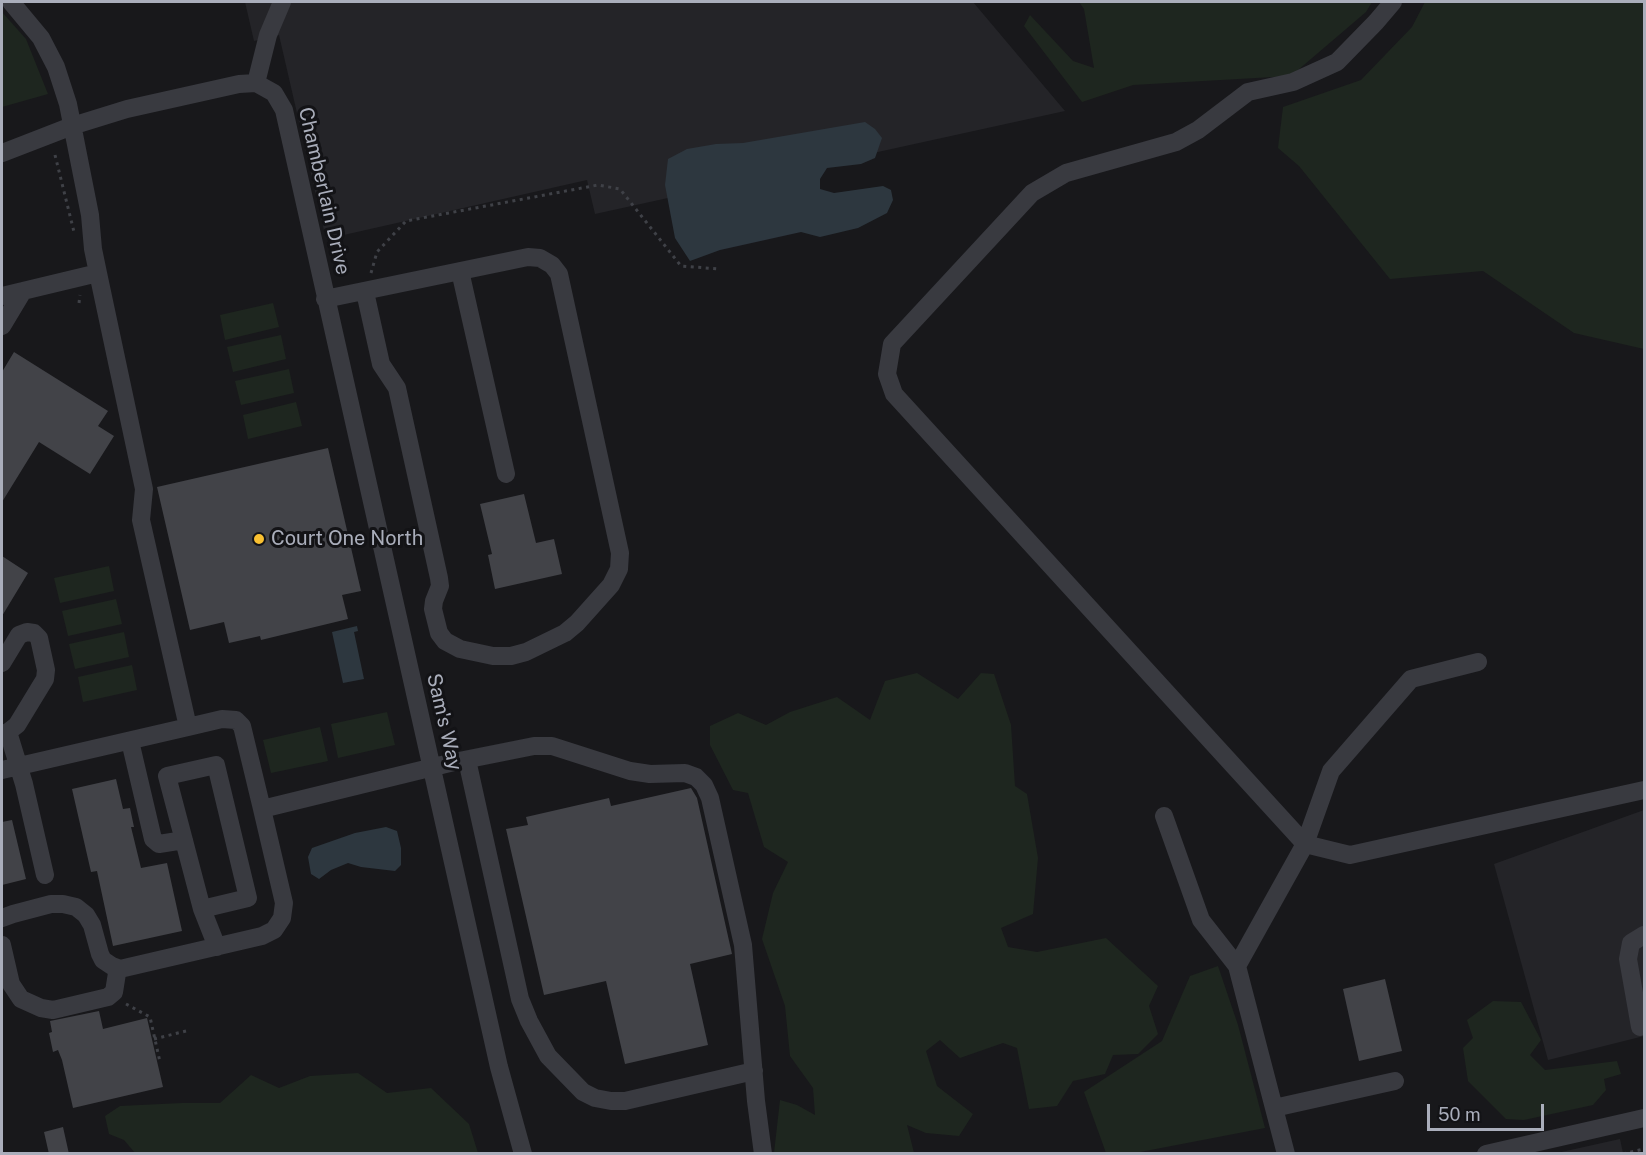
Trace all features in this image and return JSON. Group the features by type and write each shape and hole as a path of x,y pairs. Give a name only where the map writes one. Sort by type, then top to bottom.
{"street":[{"path":"11,2 41,38 56,67 72,126 90,214 93,249 89,276 144,489 141,520 188,727"},
{"path":"2,153 72,126 127,109 239,84 256,83 268,35 282,2"},
{"path":"1393,2 1337,62 1293,82 1248,92 1198,130 1176,142 1066,173 1032,193 892,344 887,374 894,394 1305,844 1350,855 1644,790"},
{"name":"Chamberlain Drive","path":"256,83 274,93 284,110 326,299"},
{"path":"2,141 44,137"},
{"path":"326,299 528,257 540,258 552,265 559,274 620,553 619,569 611,585 565,633 526,652 511,656 493,656 460,649 445,641 439,633 433,609 440,586 439,578 397,387 381,363 365,292"},
{"path":"460,271 506,474"},
{"path":"2,296 89,276"},
{"path":"2,326 22,291"},
{"name":"Sam's Way","path":"326,299 496,1055 523,1154"},
{"path":"2,663 20,635 27,632 34,633 39,638 46,670 45,679 17,725 5,733 9,768 24,784 45,875"},
{"path":"1237,966 1305,844 1331,771 1411,679 1478,662"},
{"path":"2,918 51,904 63,904 75,908 86,915 92,925 103,960 120,969 262,936 274,930 282,918 284,903 242,726 236,720 222,719 9,768"},
{"path":"130,741 153,839 159,844 184,840"},
{"path":"262,809 534,746 552,746 630,771 650,774 685,773 696,777 704,785 710,798 743,945 756,1101 763,1154"},
{"path":"467,760 520,999 548,1056 583,1092 595,1098 610,1101 625,1101 754,1071"},
{"path":"140,782 216,765 248,898 202,909"},
{"path":"167,776 202,909 217,947"},
{"path":"1164,816 1201,920 1237,966 1286,1154"},
{"path":"1640,1027 1628,958 1631,943 1644,935"},
{"path":"2,945 11,984 21,999 41,1008 53,1010 108,997 114,992 117,973 120,969"},
{"path":"1274,1108 1395,1081"},
{"path":"1486,1154 1644,1118"}],"path":[{"path":"55,155 76,240"},
{"path":"365,292 377,252 406,221 598,185 620,189 681,266 720,269"},
{"path":"79,303 89,276"},
{"path":"121,1001 150,1017 160,1062"},
{"path":"154,1039 190,1030"},
{"path":"1623,1154 1644,1149"}],"shaded area":[{"path":"245,2 973,2 1065,111 595,214 587,180 326,239 279,35 254,41"},
{"path":"1079,2 1372,2 1366,12 1291,76 1133,85 1082,102 1024,26 1030,15 1073,61 1094,68 1084,9"},
{"path":"1425,2 1644,2 1644,349 1574,333 1483,271 1390,279 1299,166 1278,148 1283,107 1361,80 1412,27"},
{"path":"2,12 26,39 48,94 2,107"},
{"path":"865,122 882,138 875,158 861,164 827,168 820,179 820,189 834,193 883,186 891,190 893,200 887,213 858,228 820,237 801,232 720,250 690,261 675,238 665,185 668,159 687,149 716,144 743,143"},
{"path":"273,303 279,327 225,340 220,315"},
{"path":"281,335 286,359 233,372 227,347"},
{"path":"289,369 294,393 241,405 235,381"},
{"path":"296,402 302,426 248,439 243,415"},
{"path":"109,566 114,591 60,603 54,578"},
{"path":"116,599 122,624 68,636 62,611"},
{"path":"357,626 358,631 354,632 364,679 343,683 332,632"},
{"path":"124,632 129,657 75,669 69,644"},
{"path":"132,665 137,690 83,702 78,677"},
{"path":"917,673 958,699 981,673 994,674 1011,725 1015,786 1027,794 1038,858 1033,914 1001,928 1008,947 1037,952 1106,938 1158,986 1149,1006 1158,1034 1138,1054 1113,1055 1105,1074 1073,1081 1057,1106 1029,1109 1017,1048 1003,1043 960,1058 940,1040 926,1051 937,1086 973,1114 959,1136 926,1133 907,1125 914,1153 774,1153 780,1100 797,1105 815,1115 813,1088 790,1056 785,1006 762,939 773,893 788,862 764,847 748,793 733,790 710,745 710,726 738,713 766,725 790,712 837,697 870,720 885,681"},
{"path":"387,712 395,745 338,758 331,724"},
{"path":"320,727 328,761 271,773 263,740"},
{"path":"1644,810 1644,1036 1548,1060 1494,864"},
{"path":"386,827 397,831 401,848 401,865 395,871 348,863 331,870 319,879 311,874 308,857 312,848 355,833"},
{"path":"1218,966 1238,1025 1265,1128 1135,1153 1106,1153 1084,1092 1162,1041 1190,976"},
{"path":"1493,1001 1521,1002 1541,1040 1530,1055 1545,1070 1617,1061 1621,1074 1604,1079 1606,1090 1593,1105 1524,1120 1506,1119 1468,1081 1463,1048 1473,1038 1467,1020"},
{"path":"358,1073 387,1093 431,1088 469,1124 478,1153 135,1153 124,1140 109,1134 105,1116 120,1106 220,1103 251,1075 279,1088 310,1076"},
{"path":"1620,1139 1623,1153 1557,1153"}],"building":[{"path":"14,352 108,411 98,426 114,436 90,474 39,442 2,502 2,372"},
{"name":"Court One North","path":"328,448 361,591 342,595 348,619 261,640 260,636 229,643 224,622 190,630 157,487"},
{"path":"524,494 536,543 554,539 562,574 495,589 488,555 492,554 480,504"},
{"path":"2,556 28,573 2,616"},
{"path":"116,779 123,809 130,808 134,827 131,827 141,868 167,863 182,931 113,946 97,871 91,872 72,789"},
{"path":"691,788 697,798 732,954 690,964 708,1045 625,1064 606,981 544,995 506,829 528,825 526,817 609,798 611,806"},
{"path":"12,820 26,879 2,885 2,822"},
{"path":"1385,979 1402,1051 1359,1061 1343,989"},
{"path":"99,1011 103,1029 147,1018 163,1087 73,1108 62,1060 58,1050 53,1052 49,1033 52,1032 50,1021"},
{"path":"63,1127 69,1154 49,1154 44,1132"}],"place":[{"name":"Court One North","path":"259,539"}]}
